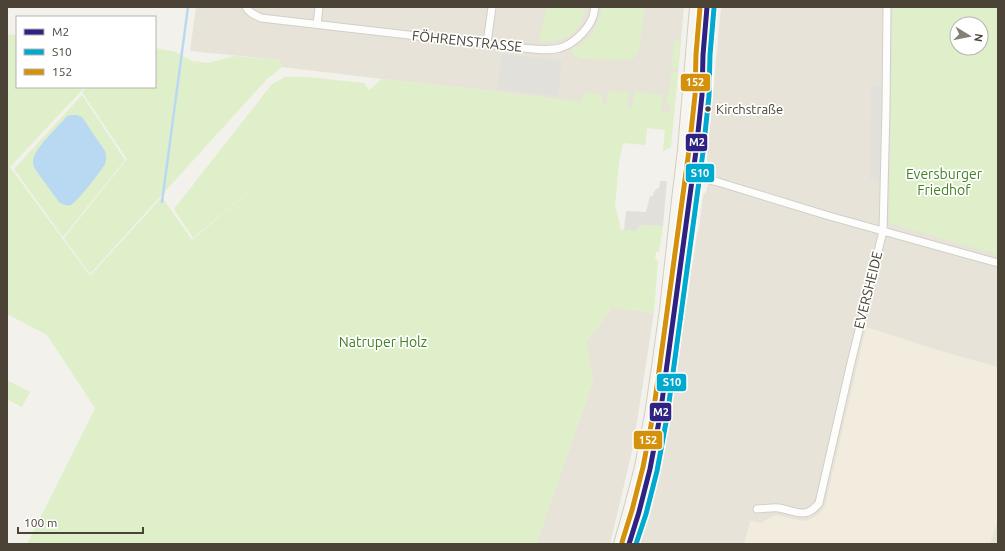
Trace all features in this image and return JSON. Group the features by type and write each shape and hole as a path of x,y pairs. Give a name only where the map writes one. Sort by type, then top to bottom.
{"main road":[{"path":"619,544 640,467 651,409 665,308 683,150 695,7"},
{"path":"629,544 650,469 660,416 702,102 703,56 707,7"}],"street":[{"name":"FÖHRENSTRASSE","path":"246,7 246,9 252,14 261,18 537,49 560,48 577,38 585,30 592,19 596,7"},
{"path":"317,24 319,7"},
{"path":"487,43 492,7"},
{"name":"EVERSHEIDE","path":"757,509 778,508 804,514 815,509 819,503 883,231 887,7"},
{"path":"680,175 718,182 829,216 998,264"}],"shaded area":[{"path":"196,7 684,7 674,114 468,88 282,67 280,60 190,51"},
{"path":"721,7 998,7 998,544 640,544 653,500 669,420 703,195 706,192 712,169 708,164 707,159"},
{"path":"502,54 562,61 558,96 497,89"},
{"path":"871,84 881,87 880,182 870,179"},
{"path":"660,181 667,181 663,226 641,225 635,231 624,230 626,211 646,212 650,196 653,196 656,189 659,188"},
{"path":"612,307 654,313 633,447 610,544 536,544 593,381 586,343"},
{"path":"866,327 941,351 998,367 998,520 990,544 744,544 750,521 761,523 773,516 779,515 805,521 815,517 825,506"}],"green space":[{"path":"547,7 585,7 580,25 576,31 564,38 539,42"},
{"path":"602,7 645,7 639,49 635,57 631,60 581,59 570,51 584,42 591,35 600,17"},
{"name":"Eversburger Friedhof","path":"893,7 998,7 998,255 889,223"},
{"name":"Natruper Holz","path":"7,34 16,35 16,88 84,88 10,167 90,276 162,197 192,240 273,171 193,238 174,209 272,84 285,77 307,77 364,83 369,90 382,79 581,102 583,92 603,95 602,105 606,105 609,91 629,93 627,108 632,108 634,91 663,95 661,112 670,113 671,105 666,104 667,95 669,94 671,72 678,72 671,147 663,151 665,130 647,128 645,145 623,143 619,163 615,205 621,230 641,225 663,226 659,252 656,252 655,259 658,260 654,313 612,307 586,343 593,381 536,544 27,544 95,408 47,335 7,314"},
{"path":"674,40 681,40 678,69 671,68"},
{"path":"156,48 176,52 192,61 208,63 234,56 280,60 282,67 267,79 90,274 64,238 127,159 82,92 86,88 156,88"},
{"path":"82,95 125,160 63,237 14,169"},
{"path":"7,380 30,392 22,407 7,399"}],"water":[{"path":"72,115 82,117 105,151 106,159 103,167 74,203 71,205 64,205 59,202 35,169 33,158 44,142 67,116"}],"waterway":[{"path":"162,202 188,7"}],"transit line":[{"name":"152","path":"622,542 643,467 653,415 689,150 695,95 696,54 700,7"},
{"name":"M2","path":"629,544 650,469 660,416 696,151 702,95 703,55 707,7"},
{"name":"S10","path":"636,544 646,514 657,471 667,417 703,152 709,96 710,55 714,8"}],"place":[{"name":"Kirchstraße","path":"708,109"}]}
